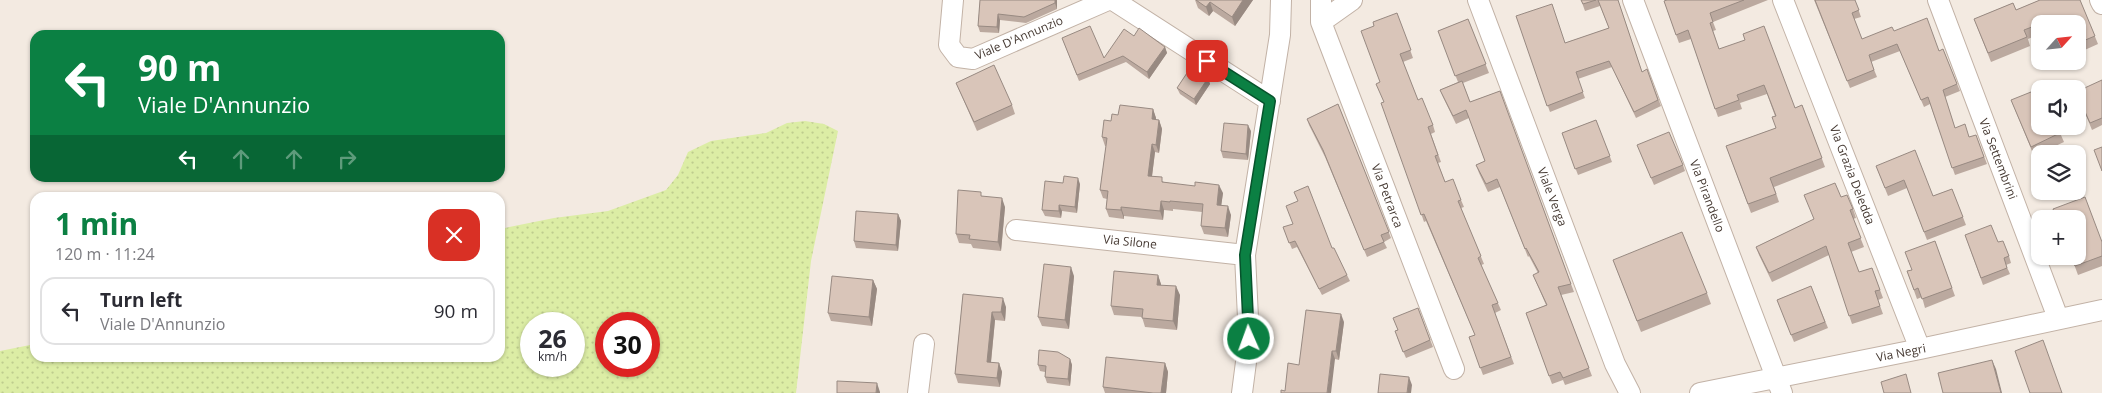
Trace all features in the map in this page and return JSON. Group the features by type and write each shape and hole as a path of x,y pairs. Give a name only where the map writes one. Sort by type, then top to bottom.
{"street":[{"name":"Viale D'Annunzio","path":"952,0 949,45 958,57 973,59 1108,0"},
{"path":"1113,0 1270,101"},
{"path":"1242,393 1249,339 1245,255 1280,35 1281,0"},
{"path":"1321,0 1321,22"},
{"path":"1321,22 1352,0"},
{"name":"Viale Verga","path":"1478,0 1615,364 1630,393"},
{"name":"Via Pirandello","path":"1633,0 1779,385"},
{"name":"Via Grazia Deledda","path":"1783,0 1920,349"},
{"name":"Via Settembrini","path":"1938,0 2058,318"},
{"path":"2100,0 2102,4"},
{"name":"Via Petrarca","path":"1321,22 1454,370"},
{"name":"Via Silone","path":"1016,230 1245,255"},
{"name":"Via Negri","path":"1700,393 1779,385 1920,349 2102,310"},
{"path":"918,393 924,344"}],"green space":[{"path":"805,121 824,124 838,131 811,261 796,393 0,393 0,351 30,345 30,362 505,362 505,228 554,218 608,211 666,190 678,175 688,152 711,141 766,133 787,123"}],"building":[{"path":"980,0 1055,0 1055,3 1024,17 998,14 997,27 978,26"},
{"path":"1196,0 1243,0 1232,17 1210,2 1206,7"},
{"path":"1581,0 1596,0 1583,4"},
{"path":"1598,0 1618,0 1642,72 1647,69 1658,100 1634,112 1609,61 1576,72 1583,92 1547,106 1516,16 1552,4 1565,43 1609,28"},
{"path":"1744,0 1710,13 1713,22 1710,23 1719,49 1745,40 1743,34 1764,26 1795,108 1802,105 1822,158 1770,178 1776,194 1748,204 1726,146 1776,128 1772,117 1776,116 1764,85 1737,95 1739,100 1715,109 1688,30 1676,35 1664,1"},
{"path":"1815,0 1855,0 1859,10 1852,13 1862,39 1892,27 1894,31 1927,18 1939,51 1943,49 1957,84 1943,90 1955,128 1965,124 1969,137 1976,135 1984,157 1952,168 1928,97 1921,100 1897,44 1869,55 1874,70 1847,81"},
{"path":"2040,0 2080,0 2095,36 2086,40 2086,15 2031,15 2031,27 2024,30 2027,37 1988,53 1974,19 2013,3 2016,10"},
{"path":"1397,13 1411,50 1400,54 1418,100 1422,98 1433,125 1428,127 1438,155 1435,156 1445,182 1453,179 1461,200 1458,201 1481,256 1478,258 1498,303 1492,305 1511,357 1480,368 1469,337 1475,335 1424,214 1421,215 1381,103 1384,102 1376,84 1380,82 1361,31 1374,26 1373,22"},
{"path":"1468,19 1486,64 1455,76 1438,31"},
{"path":"1090,26 1104,58 1124,29 1134,36 1139,28 1165,47 1147,72 1123,56 1077,75 1062,38"},
{"path":"994,65 1012,105 974,122 956,83"},
{"path":"1191,67 1208,78 1194,99 1177,88"},
{"path":"2102,80 2102,118 2090,123 2086,114 2086,87"},
{"path":"1462,81 1470,102 1500,91 1571,284 1558,287 1589,368 1563,378 1560,372 1549,376 1526,313 1547,305 1533,275 1539,272 1525,249 1497,179 1486,184 1476,165 1485,161 1466,110 1453,116 1440,90"},
{"path":"2031,92 2031,135 2056,135 2035,145 2031,145 2031,147 2011,100"},
{"path":"1338,104 1389,232 1381,235 1384,242 1364,250 1323,150 1307,119"},
{"path":"1120,105 1153,109 1152,119 1159,120 1156,145 1152,144 1148,176 1162,177 1162,182 1195,186 1195,182 1219,185 1217,205 1228,206 1225,228 1201,226 1203,204 1161,201 1160,211 1121,207 1121,210 1106,209 1108,191 1100,190 1107,138 1102,137 1104,120 1111,121 1112,114 1118,115"},
{"path":"1596,120 1610,156 1575,169 1562,133"},
{"path":"1224,123 1248,125 1246,154 1221,151"},
{"path":"1669,132 1683,165 1651,178 1637,145"},
{"path":"2102,147 2102,171 2094,150"},
{"path":"1915,150 1933,196 1952,189 1963,217 1924,232 1904,180 1885,188 1876,166"},
{"path":"1064,176 1078,178 1075,207 1059,205 1059,211 1042,210 1045,181 1063,183"},
{"path":"1835,183 1841,197 1847,195 1853,209 1850,210 1861,238 1848,243 1859,272 1872,268 1880,290 1875,291 1880,306 1849,316 1826,246 1769,273 1756,247 1814,219 1804,195"},
{"path":"1308,186 1332,248 1334,248 1347,275 1319,289 1295,241 1289,243 1283,227 1293,224 1286,206 1298,201 1294,192"},
{"path":"958,190 981,192 981,196 1002,198 998,242 969,239 970,235 956,234"},
{"path":"2077,200 2086,200 2102,242 2102,256 2086,262 2086,210 2053,209"},
{"path":"856,211 898,214 896,245 854,241"},
{"path":"1991,225 1998,242 2003,241 2009,256 2004,258 2007,268 1981,278 1965,235"},
{"path":"1682,232 1707,293 1637,321 1613,260"},
{"path":"1935,241 1952,288 1922,299 1918,288 1914,290 1907,271 1912,270 1905,252"},
{"path":"1044,264 1071,267 1065,320 1038,317"},
{"path":"1114,271 1158,275 1157,285 1176,286 1173,321 1142,318 1143,309 1111,306"},
{"path":"832,276 873,280 869,317 828,313"},
{"path":"1811,286 1825,322 1791,335 1777,300"},
{"path":"963,294 1003,298 1001,312 992,312 987,362 999,363 997,378 955,374"},
{"path":"1418,308 1430,340 1403,352 1395,331 1398,330 1393,318"},
{"path":"1306,310 1341,314 1336,351 1332,351 1327,393 1281,393 1281,390 1285,391 1288,363 1299,365"},
{"path":"2043,340 2062,393 2030,393 2015,351"},
{"path":"1039,350 1058,352 1070,359 1068,379 1045,377 1046,366 1038,365"},
{"path":"1106,357 1165,363 1161,393 1103,387"},
{"path":"1992,360 2001,393 1943,393 1938,373"},
{"path":"1380,374 1409,377 1407,393 1378,393"},
{"path":"1906,374 1911,393 1884,393 1881,382"},
{"path":"837,381 877,383 876,393 837,393"}],"route":[{"path":"1207,61 1270,101 1245,255 1249,339"}]}
